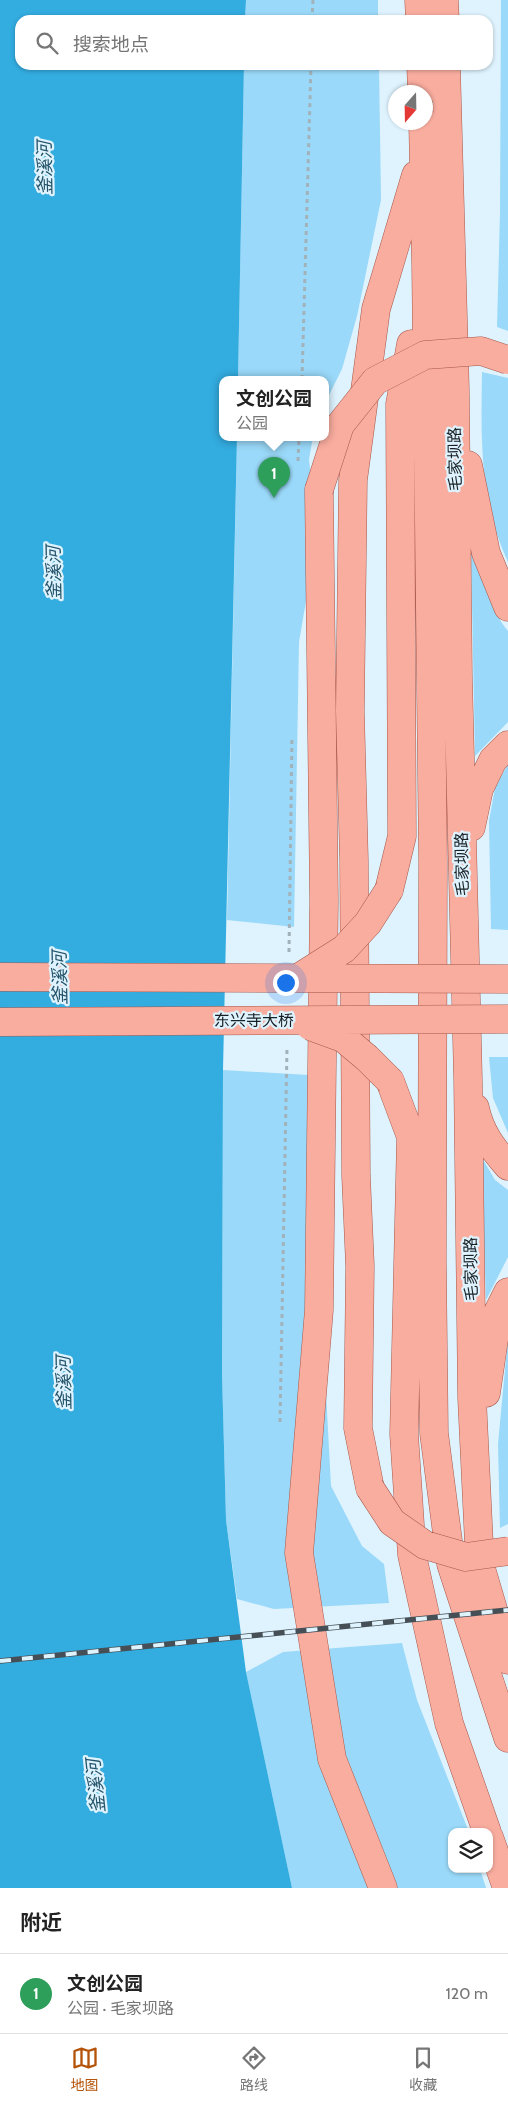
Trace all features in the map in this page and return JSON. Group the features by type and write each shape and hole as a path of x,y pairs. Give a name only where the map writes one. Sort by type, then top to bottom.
{"main road":[{"path":"419,0 420,15"},
{"path":"444,0 445,15"},
{"path":"421,70 422,85"},
{"name":"毛家坝路","path":"446,70 455,390 472,1398 480,1565 508,1660"},
{"path":"422,130 426,264 433,862 432,1260 434,1433 451,1564 508,1738"},
{"path":"423,152 376,309 353,480 350,711 354,870 356,1176 360,1266 358,1428 370,1488 392,1522 425,1545 466,1557 508,1552"},
{"path":"298,978 344,950 368,923 389,890 402,836 400,404 426,264"},
{"path":"383,1888 332,1759 300,1553 319,1310 324,901 319,490 340,425 375,381 425,355 481,351 508,360"},
{"path":"455,390 486,553 508,607"},
{"path":"462,870 479,789 493,760 508,746"},
{"path":"0,977 508,979"},
{"name":"东兴寺大桥","path":"0,1022 508,1019"},
{"path":"295,1020 342,1038 367,1058 390,1082 411,1137 404,1434 412,1555 448,1723 486,1828"},
{"path":"468,1079 478,1121 488,1143 508,1166"},
{"path":"480,1565 486,1385 498,1312 508,1292"},
{"path":"493,1848 508,1888"}],"path":[{"path":"312,15 313,0"},
{"path":"302,376 311,70"}],"shaded area":[{"path":"246,0 378,0 378,15 245,15"},
{"path":"501,0 508,0 508,331 497,327 500,213"},
{"path":"244,70 379,70 381,200 357,316 342,369 329,395 329,376 238,376"},
{"path":"482,372 508,378 508,562 499,539 487,492 482,445"},
{"path":"237,441 312,441 309,459 317,537 299,642 294,927 227,920"},
{"path":"471,550 497,614 508,631 508,722 475,756"},
{"path":"508,764 508,930 491,929 489,821 495,788"},
{"path":"489,1057 508,1057 508,1133 493,1098"},
{"path":"223,1070 309,1075 331,1486 362,1546 384,1564 389,1603 274,1609 237,1599 226,1520 222,1374"},
{"path":"481,1156 495,1180 508,1190 508,1257 486,1300"},
{"path":"508,1338 508,1524 500,1528 498,1444"},
{"path":"402,1643 417,1700 467,1828 448,1828 448,1873 481,1873 486,1888 292,1888 246,1672 283,1652"}],"water":[{"name":"釜溪河","path":"0,0 246,0 245,15 15,15 15,70 244,70 238,376 219,376 219,441 237,441 223,1070 222,1374 226,1520 246,1672 292,1888 0,1888"}],"railway":[{"path":"0,1661 508,1610"}],"place":[{"name":"文创公园","path":"274,498"}]}
